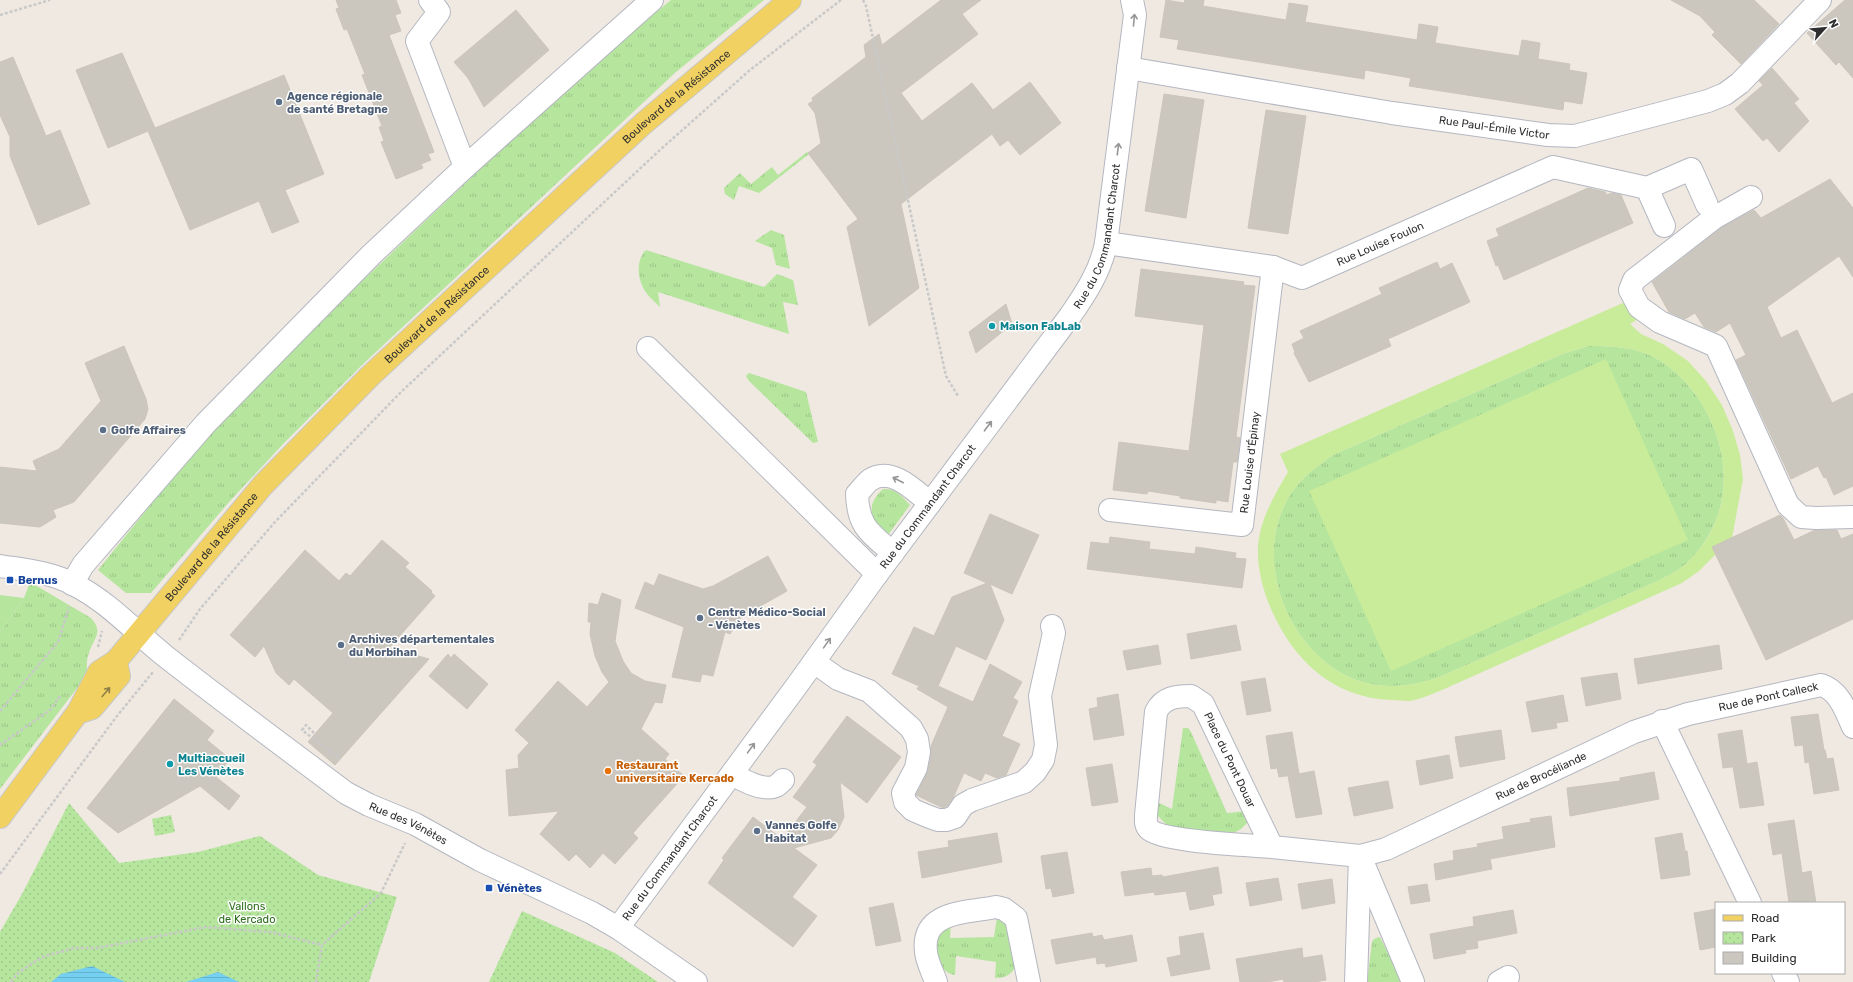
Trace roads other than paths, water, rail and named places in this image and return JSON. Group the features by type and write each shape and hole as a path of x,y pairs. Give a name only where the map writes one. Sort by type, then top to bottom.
{"main road":[{"name":"Boulevard de la Résistance","path":"0,817 78,712 99,672 116,661 263,485 370,376 644,123 790,0"}],"street":[{"path":"430,0 439,12 417,41 465,167"},
{"name":"Rue du Commandant Charcot","path":"618,928 877,574 1081,300 1094,278 1106,243 1135,15 1132,0"},
{"name":"Rue Paul-Émile Victor","path":"1128,68 1507,131 1575,136 1708,101 1725,94 1740,83 1820,0"},
{"path":"71,593 83,565 206,423 371,255 646,2"},
{"name":"Rue Louise Foulon","path":"1106,243 1273,267 1302,278 1553,167 1647,188"},
{"path":"1664,226 1647,188 1691,169 1707,205"},
{"path":"1751,197 1714,218 1634,280 1630,290 1639,306 1660,322 1716,346 1788,505 1801,517 1853,517"},
{"name":"Rue Louise d'Épinay","path":"1110,510 1242,525 1273,267"},
{"name":"Rue du Commandant Charcot","path":"648,348 877,574"},
{"path":"893,553 866,529 860,519 857,494 869,481 881,475 893,477 904,482 930,503"},
{"name":"Rue des Vénètes","path":"0,566 39,571 71,593 103,602 139,634 275,740 346,793 369,805 415,824 480,860 559,897 618,928 696,982"},
{"path":"814,662 838,679 869,691 911,728 917,740 919,752 916,768 903,793 905,802 913,810 938,820 946,820 955,817 963,805 972,800 1024,782 1036,772 1043,760 1046,744 1040,696 1054,633 1052,626"},
{"name":"Rue de Pont Calleck","path":"1662,721 1704,710 1821,685 1828,687 1837,695 1853,727"},
{"name":"Place du Pont Douar","path":"1272,847 1203,704 1191,696 1174,697 1162,703 1156,712 1146,815 1146,824 1150,830 1168,837 1360,856"},
{"path":"1662,721 1750,902"},
{"name":"Rue de Brocéliande","path":"1360,856 1386,849 1634,732 1662,721"},
{"path":"732,774 754,785 769,788 776,786 783,780"},
{"path":"1356,982 1360,856"},
{"path":"1360,856 1413,982"},
{"path":"936,982 926,953 926,934 931,925 942,918 996,908 1004,909 1016,918 1029,982"}],"water":[{"path":"92,966 125,982 51,982 61,974"},
{"path":"218,972 239,982 186,982"}],"place":[{"name":"Agence régionale de santé Bretagne","path":"279,102"},
{"name":"Maison FabLab","path":"992,326"},
{"name":"Golfe Affaires","path":"103,430"},
{"name":"Bernus","path":"10,580"},
{"name":"Centre Médico-Social - Vénètes","path":"700,618"},
{"name":"Archives départementales du Morbihan","path":"341,645"},
{"name":"Multiaccueil Les Vénètes","path":"170,764"},
{"name":"Restaurant universitaire Kercado","path":"608,771"},
{"name":"Vannes Golfe Habitat","path":"757,831"},
{"name":"Vénètes","path":"489,888"}],"park label":[{"name":"Vallons de Kercado","path":"247,912"}]}
